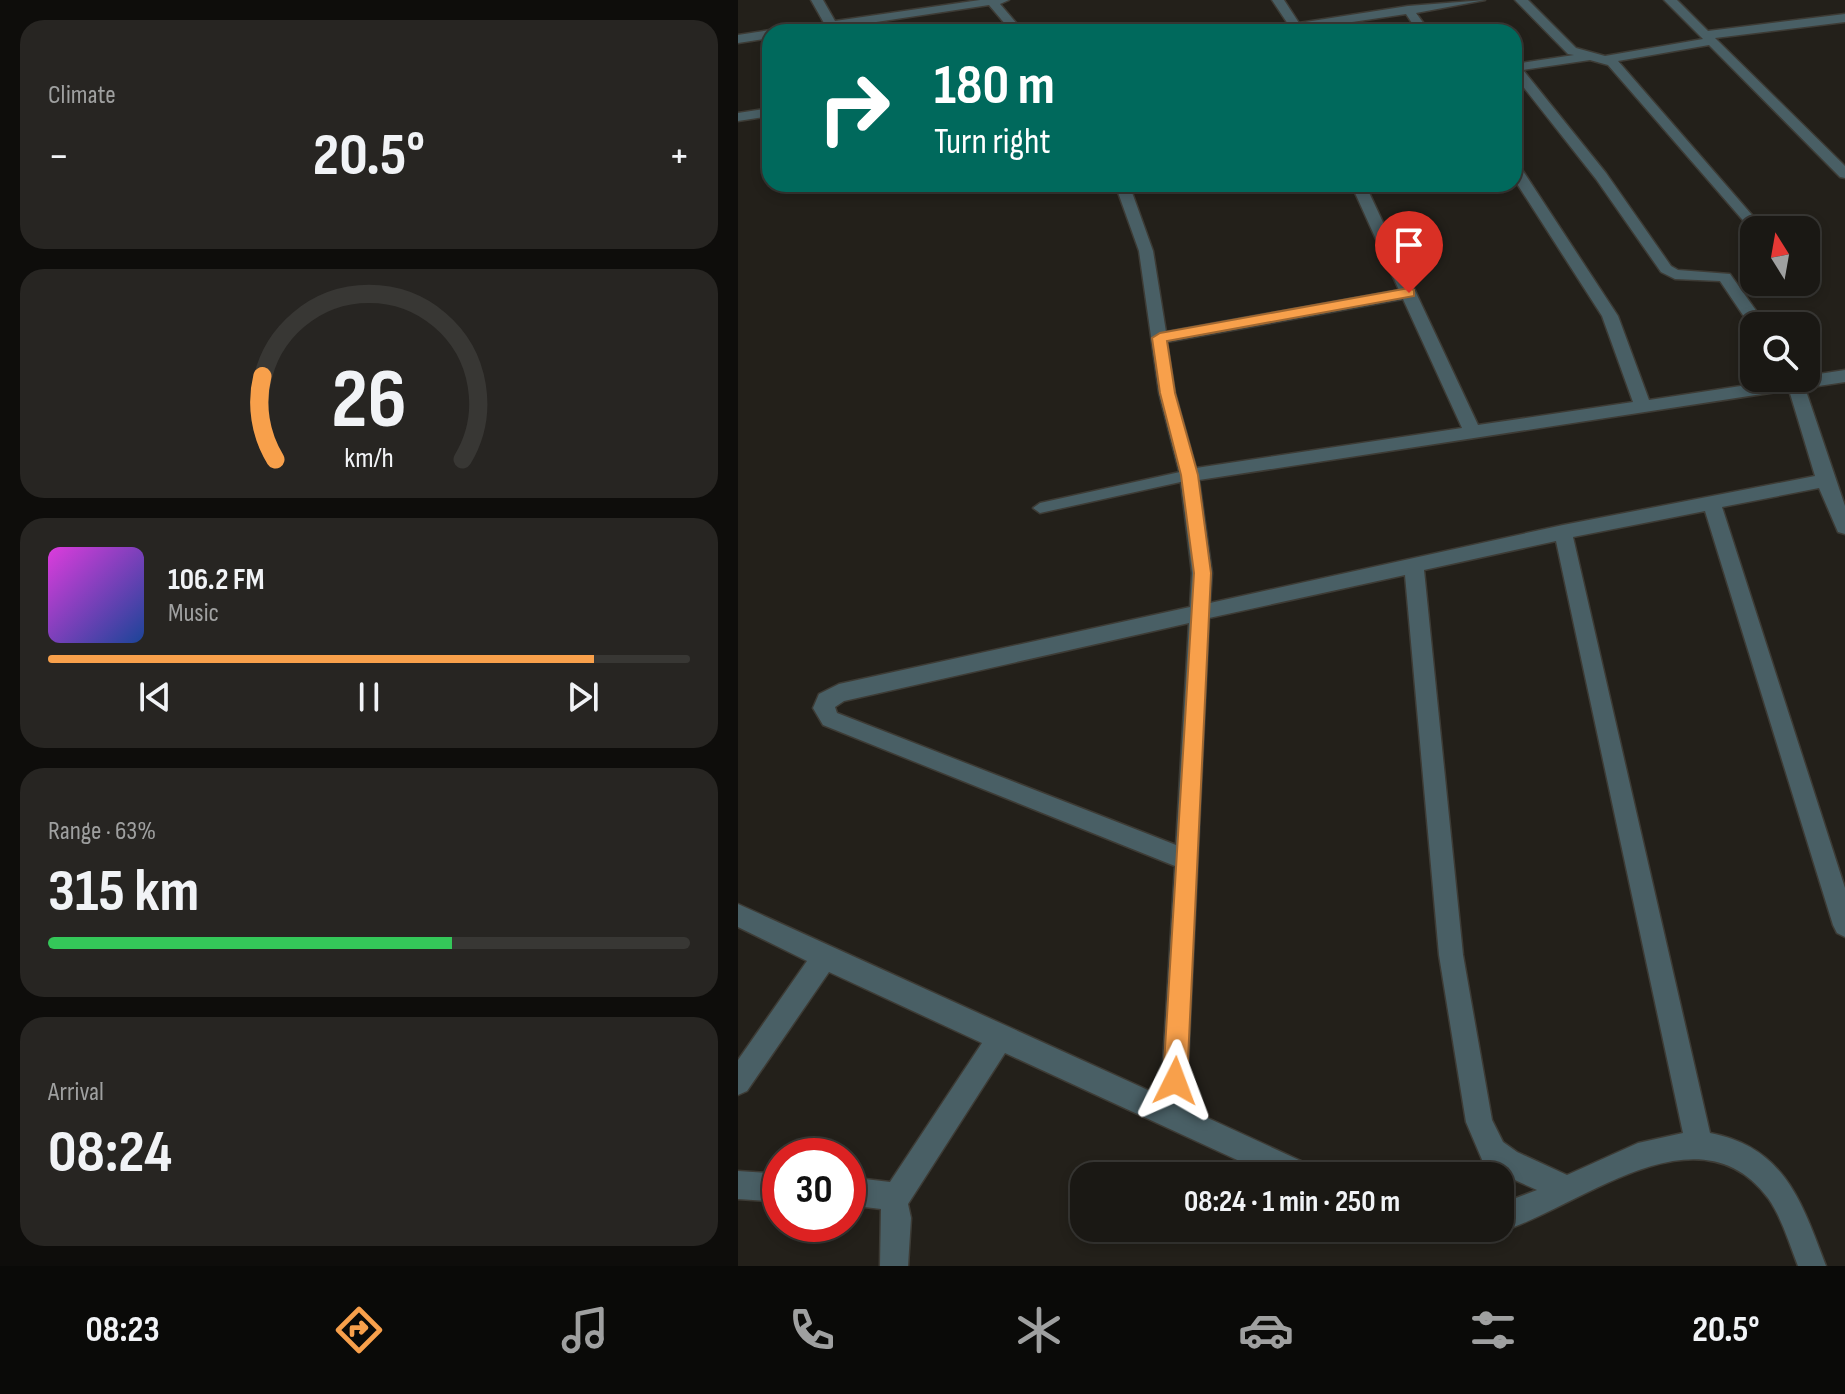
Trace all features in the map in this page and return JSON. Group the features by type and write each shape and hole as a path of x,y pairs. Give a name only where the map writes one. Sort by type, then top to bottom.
{"street":[{"path":"817,0 830,24"},
{"path":"838,24 996,0 1012,24"},
{"path":"1278,0 1287,24"},
{"path":"1319,24 1479,0"},
{"path":"1521,0 1568,48 1608,59 1711,38 1845,18"},
{"path":"1670,0 1845,174"},
{"path":"1408,9 1418,24"},
{"path":"738,39 762,35"},
{"path":"1522,67 1591,56"},
{"path":"1608,59 1746,216"},
{"path":"1522,77 1601,176 1666,269 1675,274 1725,277 1749,312"},
{"path":"738,117 762,113"},
{"path":"1822,151 1845,149"},
{"path":"1522,180 1610,316 1643,405"},
{"path":"1125,192 1146,251 1167,393 1189,475 1202,573 1173,1113"},
{"path":"1362,192 1473,432"},
{"path":"1160,338 1409,293"},
{"path":"1820,378 1845,376"},
{"path":"1189,475 1740,389"},
{"path":"1799,392 1825,480 1845,527"},
{"path":"1188,860 830,719 824,708 826,700 839,693 1414,568 1563,532 1825,480"},
{"path":"1711,501 1845,925"},
{"path":"1563,532 1699,1143"},
{"path":"1414,568 1451,955 1479,1122 1493,1152 1507,1162 1567,1189"},
{"path":"738,915 824,958 1173,1113 1273,1162"},
{"path":"738,1082 824,958"},
{"path":"894,1201 1001,1037"},
{"path":"1514,1212 1612,1167 1655,1152 1699,1143 1734,1152 1758,1166 1778,1189 1812,1266"},
{"path":"738,1185 762,1187"},
{"path":"866,1192 884,1193 894,1201 897,1218 894,1266"}],"lane":[{"path":"1040,508 1189,475"}],"route":[{"path":"1175,1081 1202,573 1189,475 1167,393 1160,338 1409,293"}]}
